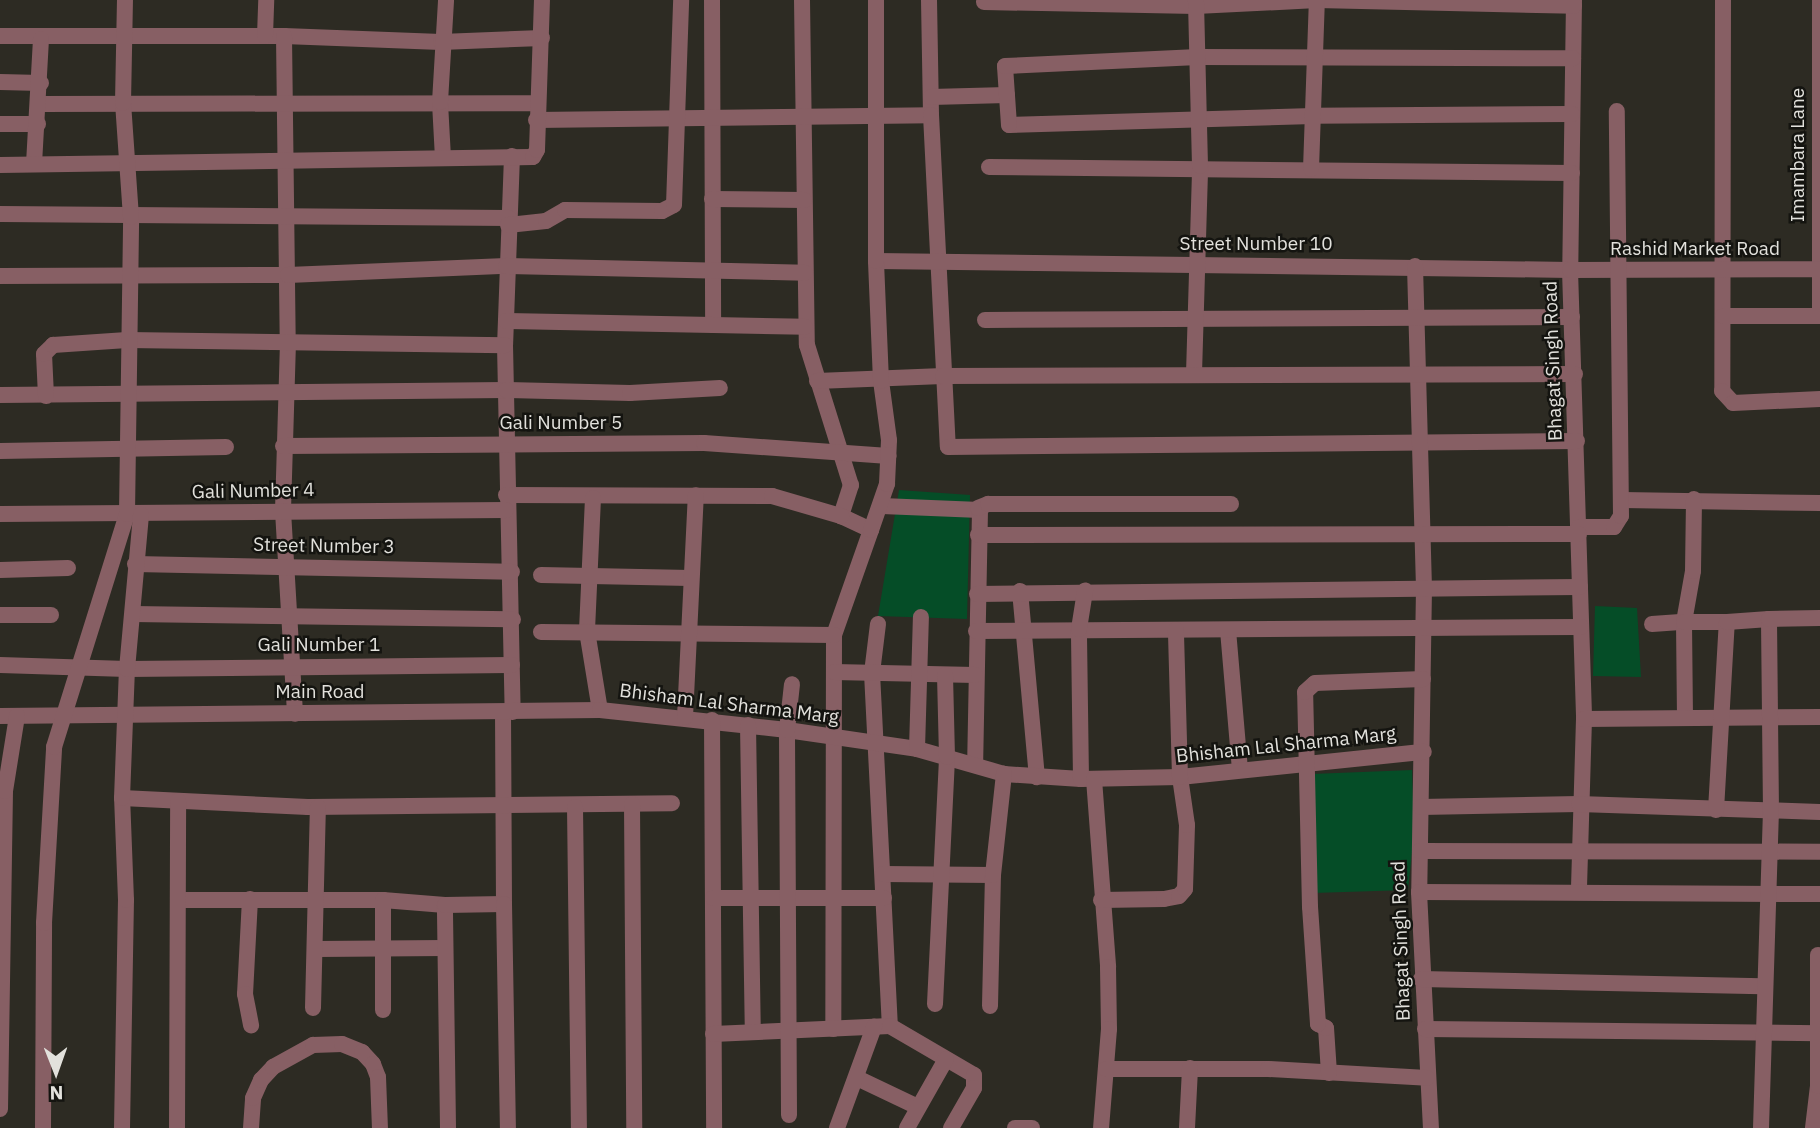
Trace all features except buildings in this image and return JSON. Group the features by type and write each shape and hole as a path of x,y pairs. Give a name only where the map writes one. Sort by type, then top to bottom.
{"street":[{"path":"122,1128 126,900 122,798 127,669 135,564 126,395 131,217 123,103 125,0"},
{"path":"265,0 265,36"},
{"path":"443,158 441,42 446,0"},
{"path":"0,165 536,155 542,0"},
{"path":"0,214 508,222 546,221 565,210 663,211 674,205 680,118 681,0"},
{"path":"712,0 715,118 712,199 713,325"},
{"path":"802,0 806,327 817,381 851,490 841,516"},
{"path":"833,1029 837,738 834,635 882,506 889,456 881,381 876,261 876,0"},
{"path":"929,0 931,115 942,262 944,438 952,448 1419,440 1577,441"},
{"path":"1311,169 1317,0"},
{"path":"984,2 1196,3 1317,0 1574,3"},
{"path":"1723,0 1722,391 1728,401 1820,399"},
{"name":"Imambara Lane","path":"1820,0 1820,311"},
{"path":"1194,374 1199,319 1200,166 1196,3"},
{"name":"Bhagat Singh Road","path":"1574,3 1570,271 1584,719 1577,849 1579,890"},
{"path":"0,36 41,39 284,36 441,42 542,38"},
{"path":"284,36 282,101 289,342 283,446 283,511 295,714"},
{"path":"34,164 40,104 41,39"},
{"path":"1572,114 1313,116 1009,125 1005,66 1198,57 1573,58"},
{"path":"0,82 41,83"},
{"path":"931,97 1007,95"},
{"path":"40,104 282,101 537,103"},
{"path":"978,535 1421,535 1579,531 1614,527 1622,500 1618,111"},
{"path":"537,120 875,118 931,115"},
{"path":"0,124 38,124"},
{"path":"508,1128 503,904 513,619 506,502 505,345 512,156"},
{"path":"989,167 1200,166 1572,173"},
{"path":"712,199 804,200"},
{"name":"Street Number 10","path":"876,261 1415,265 1570,271"},
{"name":"Bhagat Singh Road","path":"1415,265 1424,588 1424,752 1419,892 1421,979 1431,1128"},
{"path":"0,276 288,275 506,266 712,273 805,273"},
{"name":"Rashid Market Road","path":"1570,271 1819,269"},
{"path":"1723,317 1820,316"},
{"path":"985,320 1416,321 1572,317"},
{"path":"506,321 806,327"},
{"path":"46,396 48,346 127,340 505,345"},
{"path":"817,381 881,381 943,376 1575,374"},
{"path":"0,395 506,390 630,393 720,388"},
{"name":"Gali Number 5","path":"283,446 704,443 839,450 889,456"},
{"path":"0,451 226,447"},
{"path":"685,718 696,495"},
{"name":"Gali Number 4","path":"0,514 134,515 283,511 696,495 788,498 841,516 871,530"},
{"path":"593,498 587,631 600,710"},
{"path":"1685,718 1684,622 1693,571 1693,499"},
{"path":"1622,500 1820,503"},
{"path":"882,506 978,508 988,504 1231,504"},
{"path":"975,763 978,508"},
{"path":"43,1128 45,910 54,747 62,715 134,515"},
{"name":"Street Number 3","path":"135,564 286,565 512,572"},
{"path":"0,570 68,568"},
{"path":"541,575 691,578"},
{"path":"977,594 1085,590 1147,594 1580,587"},
{"path":"1085,590 1079,629 1088,779 1108,967 1106,1069 1101,1128"},
{"path":"1020,591 1037,777"},
{"path":"133,614 290,619 513,619"},
{"path":"0,615 51,615"},
{"path":"917,749 921,617"},
{"path":"1652,624 1820,618"},
{"path":"1761,1128 1765,1035 1762,986 1771,812 1769,620"},
{"path":"1716,810 1727,622"},
{"path":"837,1128 857,1077 882,1026 884,898 872,673 878,624"},
{"path":"976,631 1581,627"},
{"path":"1101,900 1164,899 1179,896 1185,888 1187,825 1180,777 1176,630"},
{"path":"1228,630 1240,769"},
{"path":"541,632 834,635"},
{"name":"Gali Number 1","path":"0,665 127,669 512,665"},
{"path":"834,672 975,675"},
{"path":"935,1004 947,757 945,675"},
{"path":"1329,1073 1326,1028 1318,1024 1305,692 1310,684 1423,679"},
{"path":"789,1115 790,897 787,730 792,684"},
{"name":"Bhisham Lal Sharma Marg","path":"508,712 600,710 712,720 917,749 975,763 1004,774 1037,777 1180,777 1424,752"},
{"name":"Main Road","path":"0,716 508,712"},
{"path":"0,1109 5,791 17,716"},
{"path":"1584,719 1820,717"},
{"path":"712,720 714,1128"},
{"path":"748,725 753,1032"},
{"path":"990,1006 993,875 1004,774"},
{"path":"122,798 318,807 506,804 575,807 672,803"},
{"path":"177,1128 178,801"},
{"path":"632,804 634,1128"},
{"path":"1421,807 1579,804 1820,812"},
{"path":"313,1008 317,949 314,902 318,807"},
{"path":"575,807 579,1128"},
{"path":"1420,851 1577,849 1820,852"},
{"path":"883,874 993,875"},
{"path":"1419,892 1579,890 1820,894"},
{"path":"713,898 884,898"},
{"path":"250,899 245,994 251,1025"},
{"path":"178,900 383,900 444,905 503,904"},
{"path":"383,900 383,1010"},
{"path":"444,905 448,1128"},
{"path":"317,949 383,951 445,948"},
{"path":"1813,1128 1819,1033 1818,955"},
{"path":"1421,979 1762,986"},
{"path":"713,1034 882,1026 967,1069 976,1080 951,1128"},
{"path":"1425,1029 1765,1035 1819,1033"},
{"path":"251,1128 253,1098 261,1080 273,1066 313,1045 341,1044 362,1052 373,1064 378,1077 380,1128"},
{"path":"907,1128 946,1059"},
{"path":"1190,1068 1186,1128 1197,1128"},
{"path":"1106,1069 1190,1068 1427,1078"},
{"path":"857,1077 918,1107"},
{"path":"1015,1128 1032,1128"}],"green space":[{"path":"899,490 970,495 967,619 878,616"},
{"path":"1595,606 1637,608 1641,677 1593,676"},
{"path":"1412,770 1414,833 1408,890 1313,893 1312,774"}]}
